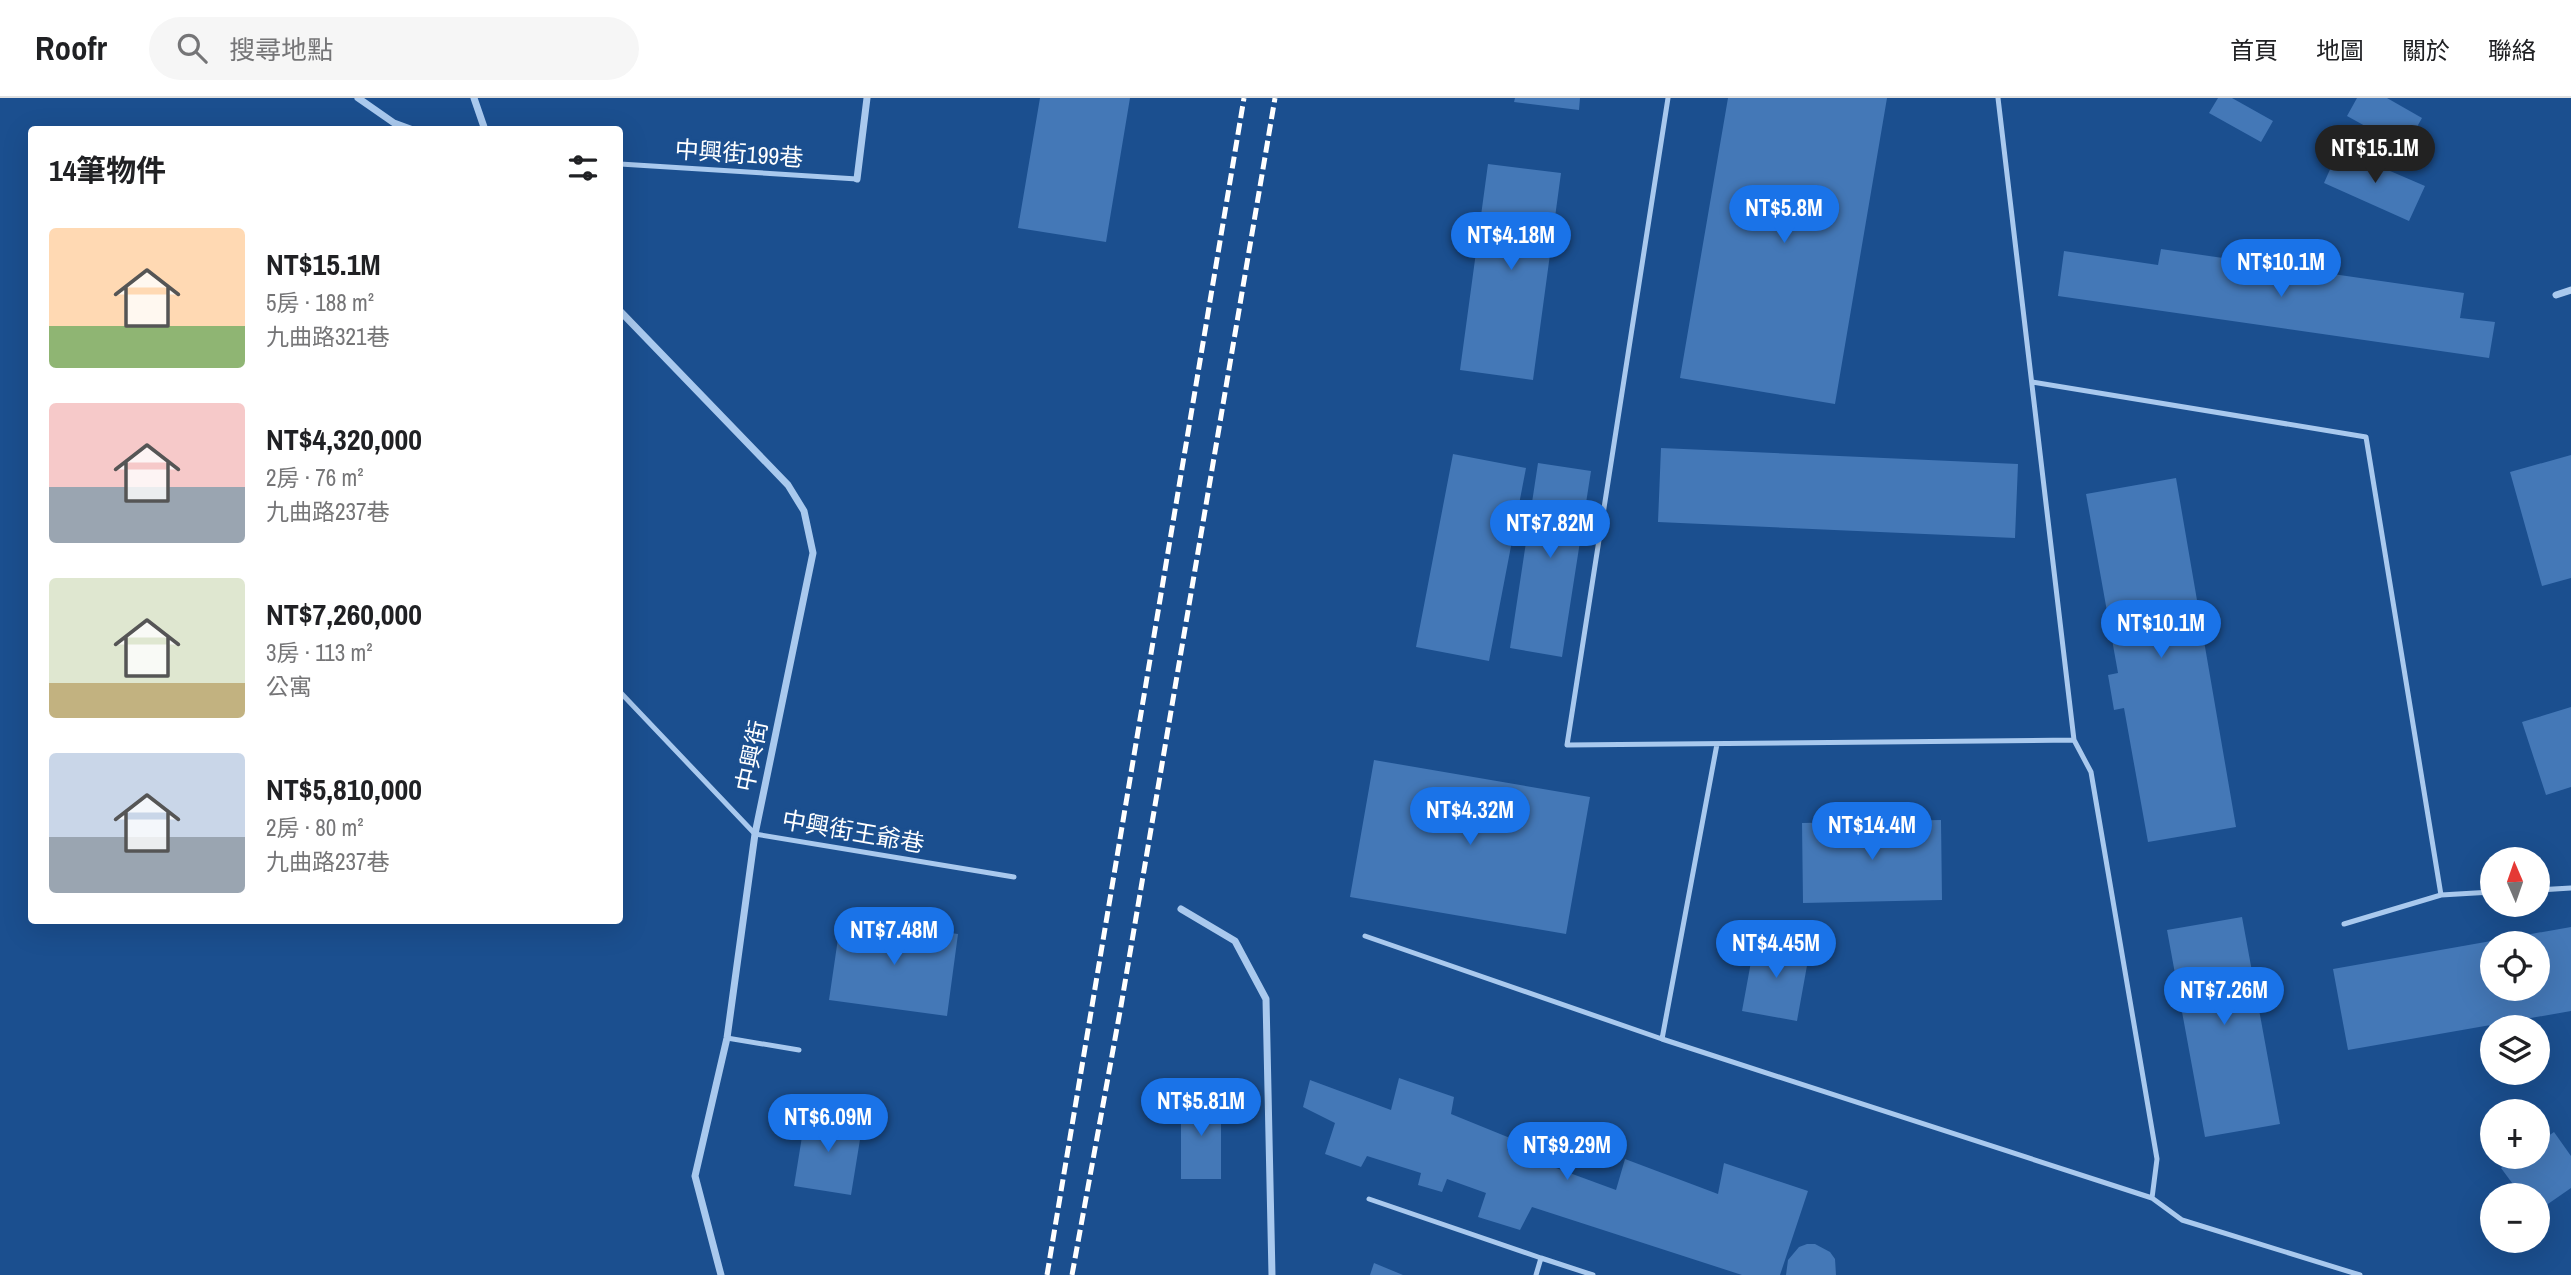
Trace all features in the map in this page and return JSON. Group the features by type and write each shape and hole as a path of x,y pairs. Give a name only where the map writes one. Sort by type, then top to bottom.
{"street":[{"path":"358,98 402,126"},
{"path":"474,98 484,126"},
{"path":"857,179 867,98"},
{"path":"2556,295 2571,290"},
{"name":"中興街","path":"623,314 788,485 804,511 813,553 755,834 727,1038 695,1177 721,1275"},
{"path":"1181,909 1235,941 1266,999 1272,1275"}],"lane":[{"path":"1668,98 1567,745 2074,740"},
{"path":"1998,98 2074,740 2091,772 2121,945 2157,1159 2152,1198"},
{"name":"中興街199巷","path":"623,164 857,179"},
{"path":"2032,382 2366,437 2441,895"},
{"name":"中興街王爺巷","path":"623,695 755,834 1014,877"},
{"path":"1662,1039 1717,744"},
{"path":"2550,889 2571,888"},
{"path":"2344,924 2441,895 2480,893"},
{"path":"1365,936 1662,1039 2152,1198 2182,1220 2361,1275"},
{"path":"727,1038 799,1050"},
{"path":"1369,1199 1593,1275"},
{"path":"1536,1275 1541,1258"}],"building":[{"path":"1040,98 1130,98 1106,242 1018,228"},
{"path":"1515,98 1580,98 1579,110 1514,102"},
{"path":"1728,98 1887,98 1835,404 1680,378"},
{"path":"2218,98 2232,98 2273,121 2261,142 2209,113"},
{"path":"2357,98 2387,98 2422,118 2405,148 2347,116"},
{"path":"2339,149 2425,186 2409,221 2324,183"},
{"path":"1488,164 1561,173 1533,380 1460,370"},
{"path":"2161,249 2464,293 2460,318 2495,322 2489,358 2058,296 2064,251 2158,265"},
{"path":"1661,448 2018,464 2015,538 1658,522"},
{"path":"1453,454 1526,468 1489,661 1416,647"},
{"path":"2571,455 2571,578 2542,586 2510,472"},
{"path":"1538,463 1591,471 1562,657 1510,648"},
{"path":"2176,478 2236,827 2148,842 2124,708 2114,710 2108,675 2118,673 2086,494"},
{"path":"2571,707 2571,787 2546,795 2522,722"},
{"path":"1374,760 1590,797 1566,934 1350,897"},
{"path":"1941,820 1942,900 1803,903 1802,823"},
{"path":"2242,917 2280,1124 2205,1137 2167,930"},
{"path":"841,918 958,934 947,1016 829,1000"},
{"path":"2571,927 2571,1011 2548,1015 2480,1015 2480,1027 2348,1050 2333,969 2480,943 2480,1001 2550,1001 2548,931"},
{"path":"1755,940 1810,949 1797,1021 1742,1011"},
{"path":"1399,1078 1454,1097 1451,1114 1510,1138 1507,1150 1616,1190 1625,1159 1718,1194 1724,1163 1808,1191 1780,1275 1742,1275 1532,1207 1520,1230 1478,1217 1486,1193 1447,1179 1442,1192 1418,1185 1421,1173 1367,1156 1361,1167 1325,1154 1335,1123 1303,1107 1310,1080 1391,1110"},
{"path":"1181,1097 1221,1097 1221,1179 1181,1179"},
{"path":"806,1112 863,1121 851,1195 794,1186"},
{"path":"2554,1132 2571,1156 2571,1188 2550,1203 2550,1183 2512,1183 2502,1169 2550,1169 2550,1135"},
{"path":"1815,1244 1830,1252 1835,1259 1836,1275 1786,1275 1788,1260 1799,1247"},
{"path":"1374,1263 1403,1275 1370,1275"}],"railway":[{"path":"1047,1275 1244,98"},
{"path":"1072,1275 1121,1006 1275,98"}]}
